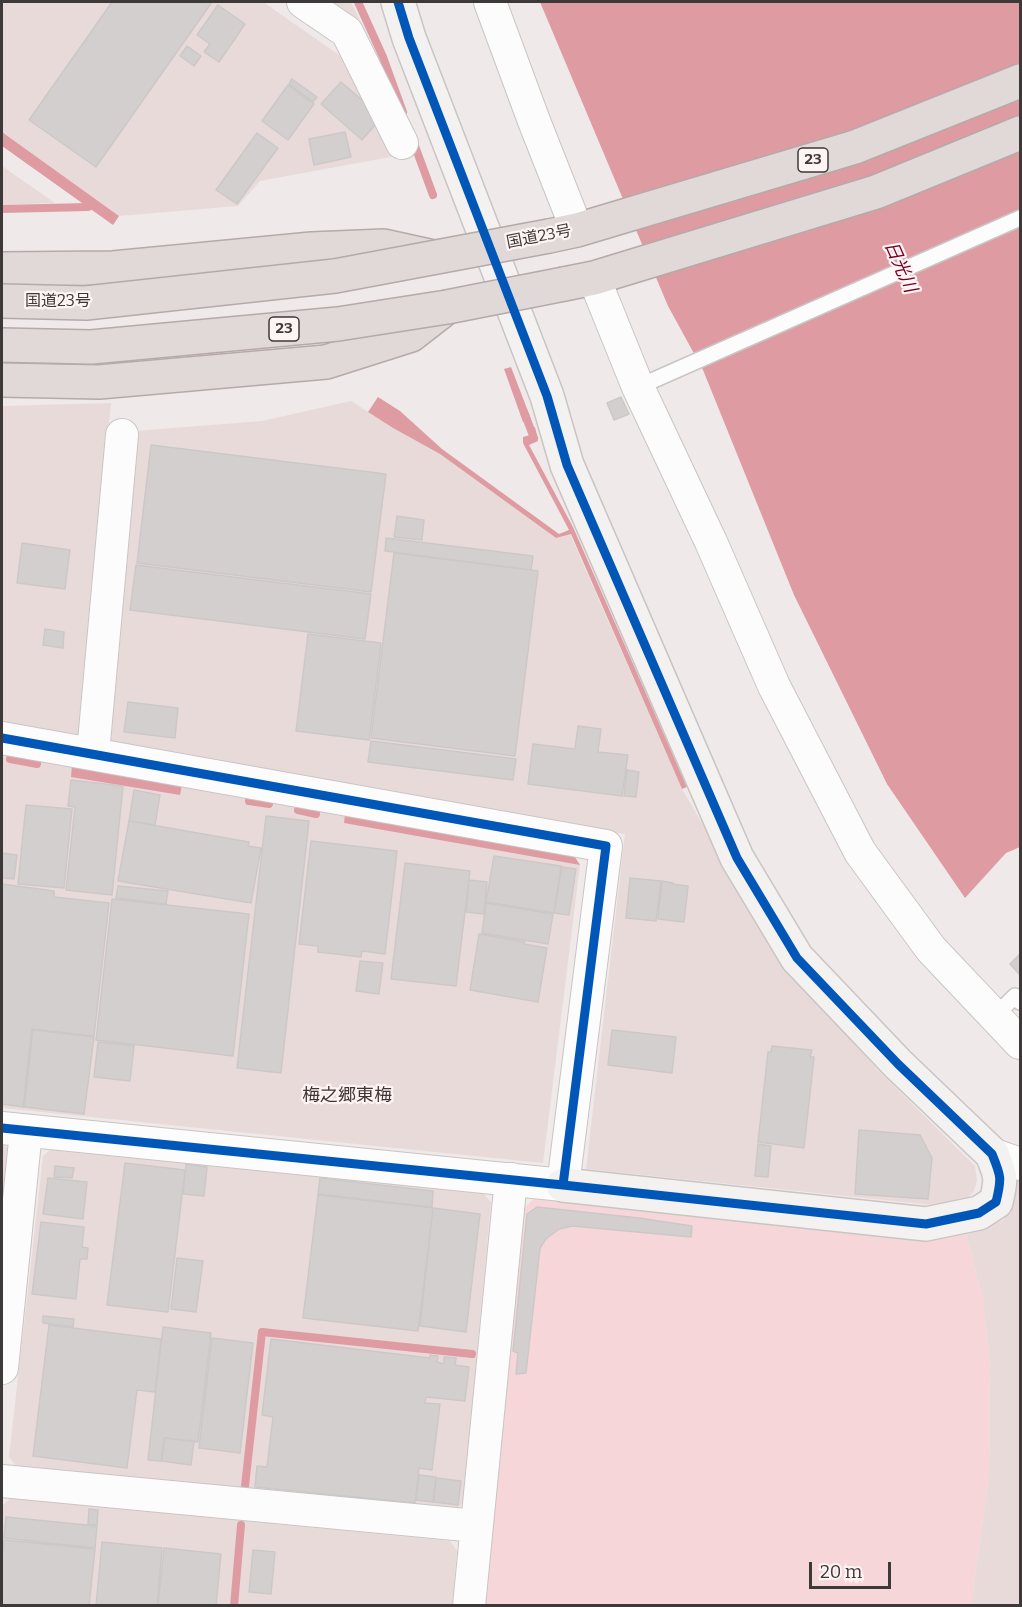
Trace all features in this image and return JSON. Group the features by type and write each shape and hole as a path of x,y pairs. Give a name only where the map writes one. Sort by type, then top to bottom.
{"highway":[{"name":"国道23号","path":"2,301 86,303 335,276 576,229 855,147 1020,81"},
{"name":"23","path":"2,345 91,347 338,324 447,307 591,277 876,192 1020,133"},
{"path":"2,269 113,268 312,249 384,246 434,257"},
{"path":"2,381 99,382 326,362 411,335 447,307"}],"street":[{"path":"303,2 347,32 402,143"},
{"path":"2,1368 14,1129 926,1224 979,1214 996,1202 1001,1183 999,1171 1006,1159 898,1064 797,958 737,858 567,465 547,396 409,38 398,2"},
{"path":"490,2 576,229"},
{"path":"591,277 638,387 711,542 774,686 860,852 931,949 1008,1009 1020,1043"},
{"path":"93,753 122,435"},
{"path":"2,738 606,846 563,1185"},
{"path":"469,1605 511,1179"},
{"path":"2,1481 476,1526"}],"lane":[{"path":"638,387 1020,218"}],"shaded area":[{"path":"2,2 263,2 355,66 401,155 260,181 238,206 119,216 2,132"},
{"path":"332,2 351,2 360,20"},
{"path":"2,166 55,203 2,205"},
{"path":"351,401 440,454 556,538 570,534 682,789 782,961 878,1070 975,1166 977,1181 973,1193 961,1203 932,1205 586,1169 625,834 108,742 135,431 262,421"},
{"path":"111,403 78,735 2,722 2,406"},
{"path":"2,752 573,854 580,865 543,1163 2,1108"},
{"path":"2,1142 10,1152 2,1229"},
{"path":"51,1149 483,1193 491,1202 463,1503 455,1510 16,1466 9,1457 43,1156"},
{"path":"1017,1170 1020,1174 1020,1605 971,1605 989,1475 990,1366 983,1299 966,1234 1004,1220"},
{"path":"534,1199 928,1238 966,1234 983,1299 990,1366 989,1475 971,1605 485,1606 523,1209"},
{"path":"11,1498 450,1541 457,1551 452,1605 2,1606 3,1505"}],"water":[{"name":"日光川","path":"540,2 1020,2 1020,847 1006,853 965,898 887,784 794,595 703,370 668,306"},
{"path":"2,132 119,216 113,225 2,146"},
{"path":"511,367 531,419 523,422 504,369"},
{"path":"378,397 400,411 442,449 559,534 569,530 523,443 523,437 530,435 527,429 535,427 538,441 529,445 573,527 687,787 682,789 571,534 556,538 440,454 368,412"},
{"path":"72,765 182,785 180,795 71,777"},
{"path":"345,814 573,854 580,865 344,823"}],"building":[{"path":"112,2 212,2 96,167 29,120"},
{"path":"218,5 245,24 219,62 204,52 210,44 197,35"},
{"path":"187,46 201,56 194,66 180,56"},
{"path":"292,79 317,97 313,102 289,84"},
{"path":"341,82 382,117 362,140 321,104"},
{"path":"288,85 314,104 288,140 262,121"},
{"path":"345,132 351,157 314,165 309,139"},
{"path":"257,133 278,148 237,204 216,190"},
{"path":"621,397 629,414 614,420 607,403"},
{"path":"151,445 386,474 371,592 137,563"},
{"path":"397,516 424,520 422,540 394,537"},
{"path":"386,538 533,556 531,570 385,551"},
{"path":"22,543 70,550 65,589 17,583"},
{"path":"394,553 538,571 515,756 371,738"},
{"path":"136,565 371,594 365,639 130,610"},
{"path":"45,629 64,632 63,648 43,645"},
{"path":"308,634 381,643 369,740 296,731"},
{"path":"128,702 178,708 175,738 124,732"},
{"path":"578,726 601,729 598,752 628,755 622,796 528,784 533,744 575,749"},
{"path":"371,741 516,759 513,780 368,762"},
{"path":"627,770 639,772 636,797 624,796"},
{"path":"71,780 123,786 112,895 66,890 75,807 68,806"},
{"path":"134,790 160,795 155,825 129,821"},
{"path":"26,805 72,809 64,888 18,884"},
{"path":"266,816 309,821 281,1073 237,1068"},
{"path":"129,821 249,842 248,846 261,848 251,903 118,881"},
{"path":"311,841 397,851 385,954 362,951 361,957 318,952 318,946 299,944"},
{"path":"2,853 17,855 14,879 2,878"},
{"path":"494,856 561,866 554,913 486,902"},
{"path":"405,863 470,871 456,986 391,979"},
{"path":"562,867 576,869 569,915 554,913"},
{"path":"630,878 661,881 656,921 626,918"},
{"path":"469,880 487,882 484,914 466,912"},
{"path":"662,881 688,886 684,922 658,919"},
{"path":"2,884 54,891 54,897 109,903 94,1036 32,1029 23,1107 2,1104"},
{"path":"118,886 168,891 166,904 116,898"},
{"path":"112,899 249,914 233,1056 96,1040"},
{"path":"486,903 553,914 548,944 482,933"},
{"path":"479,934 547,948 538,1002 470,990"},
{"path":"1020,954 1020,975 1010,964"},
{"path":"360,961 383,963 379,994 356,991"},
{"path":"33,1030 94,1037 84,1114 24,1107"},
{"path":"612,1030 676,1037 672,1073 608,1065"},
{"path":"98,1042 134,1046 130,1081 94,1077"},
{"path":"772,1046 812,1050 810,1057 814,1057 804,1148 758,1142 768,1052 771,1052"},
{"path":"859,1130 920,1135 932,1158 928,1199 855,1194"},
{"path":"758,1144 771,1146 768,1177 755,1176"},
{"path":"125,1163 185,1170 168,1312 107,1305"},
{"path":"186,1164 207,1167 204,1196 183,1194"},
{"path":"55,1166 74,1168 72,1178 54,1177"},
{"path":"48,1178 87,1182 83,1219 43,1214"},
{"path":"320,1178 433,1191 432,1207 318,1194"},
{"path":"318,1195 433,1208 418,1331 303,1318"},
{"path":"537,1207 692,1226 691,1237 572,1226 559,1229 546,1239 540,1248 526,1373 516,1374 518,1353 513,1351 527,1214"},
{"path":"433,1208 480,1214 466,1332 420,1326"},
{"path":"41,1222 84,1227 82,1247 88,1248 87,1259 80,1259 76,1299 32,1294"},
{"path":"177,1258 203,1261 196,1312 171,1309"},
{"path":"43,1316 74,1319 73,1327 43,1323"},
{"path":"49,1325 161,1339 155,1392 137,1390 127,1468 33,1456"},
{"path":"163,1327 211,1333 198,1442 164,1438 161,1461 148,1460"},
{"path":"212,1338 253,1343 240,1453 199,1448"},
{"path":"271,1339 430,1358 430,1355 438,1356 437,1362 444,1364 444,1357 456,1358 455,1365 469,1367 465,1401 426,1397 425,1403 440,1404 432,1470 419,1468 415,1503 255,1487 257,1466 267,1467 273,1417 262,1415"},
{"path":"165,1438 194,1441 191,1465 162,1461"},
{"path":"419,1475 436,1477 433,1502 416,1500"},
{"path":"436,1478 461,1481 458,1505 434,1502"},
{"path":"89,1509 98,1510 97,1525 88,1524"},
{"path":"6,1517 97,1526 95,1548 4,1538"},
{"path":"4,1540 95,1549 89,1606 2,1606"},
{"path":"102,1542 162,1548 157,1606 96,1606"},
{"path":"164,1548 221,1554 216,1606 158,1606"},
{"path":"253,1550 275,1552 271,1594 249,1592"}],"waterway":[{"path":"358,2 383,57 403,112"},
{"path":"412,138 433,195"},
{"path":"2,209 88,207"},
{"path":"524,412 534,438 532,438"},
{"path":"10,759 37,764"},
{"path":"249,801 269,804"},
{"path":"298,810 316,814"},
{"path":"245,1486 262,1332 472,1354"},
{"path":"234,1606 241,1525"}],"cycle path":[{"path":"398,2 409,38 547,396 567,465 737,858 797,958 898,1064 992,1154 1000,1182 996,1202 979,1213 926,1224 563,1185"},
{"path":"2,738 606,846 563,1185 2,1128"}],"district":[{"name":"梅之郷東梅","path":"347,1096"}]}
